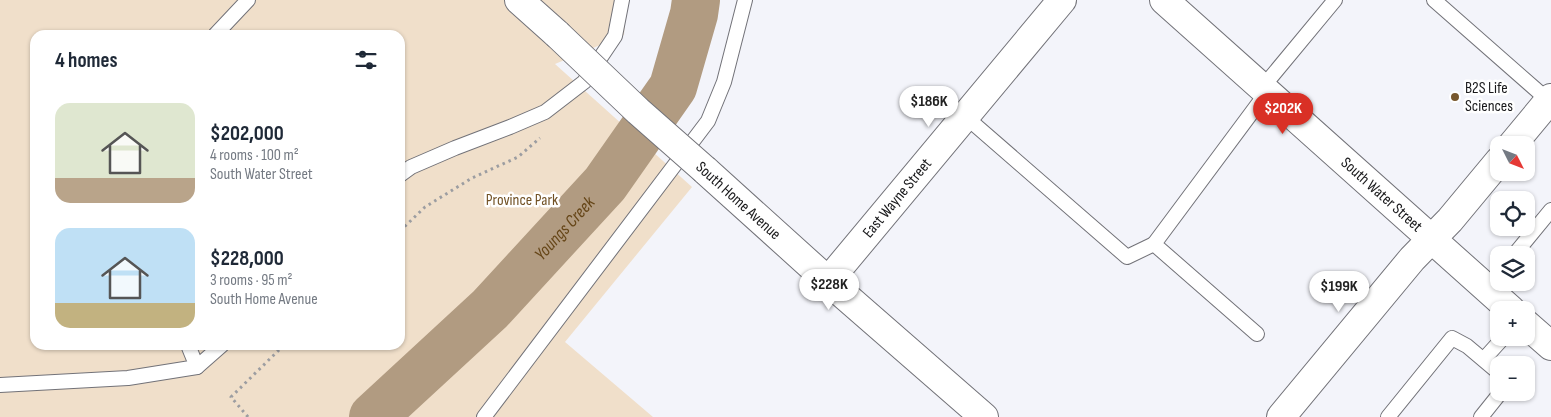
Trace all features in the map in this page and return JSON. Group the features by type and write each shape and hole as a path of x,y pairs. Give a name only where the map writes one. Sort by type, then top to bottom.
{"street":[{"name":"South Home Avenue","path":"519,0 638,111 984,417"},
{"name":"East Wayne Street","path":"828,281 1062,0"},
{"name":"South Water Street","path":"1164,0 1431,238 1490,279"},
{"path":"1520,136 1550,100"},
{"path":"1280,417 1431,238 1450,220 1490,172"},
{"path":"1535,332 1551,346"}],"lane":[{"path":"220,30 248,0"},
{"path":"405,171 455,148 545,112 584,82 615,36 622,0"},
{"path":"484,417 708,121 724,82 745,0"},
{"path":"966,117 1127,256 1154,244 1265,90 1335,0"},
{"path":"1434,0 1550,100"},
{"path":"1521,246 1551,210"},
{"path":"1154,244 1257,334"},
{"path":"1388,417 1452,338 1468,346 1490,365"},
{"path":"1484,359 1496,346"},
{"path":"190,350 196,367"},
{"path":"0,385 128,378 196,367 216,350"},
{"path":"1481,417 1493,401"}],"path":[{"path":"248,417 231,397 279,350"}],"green space":[{"name":"Province Park","path":"0,0 627,0 624,35 555,64 692,187 565,342 653,417 0,417"}],"waterway":[{"name":"Youngs Creek","path":"373,417 490,309 605,184 673,87 694,14 696,0"}],"place":[{"name":"B2S Life Sciences","path":"1455,97"}]}
